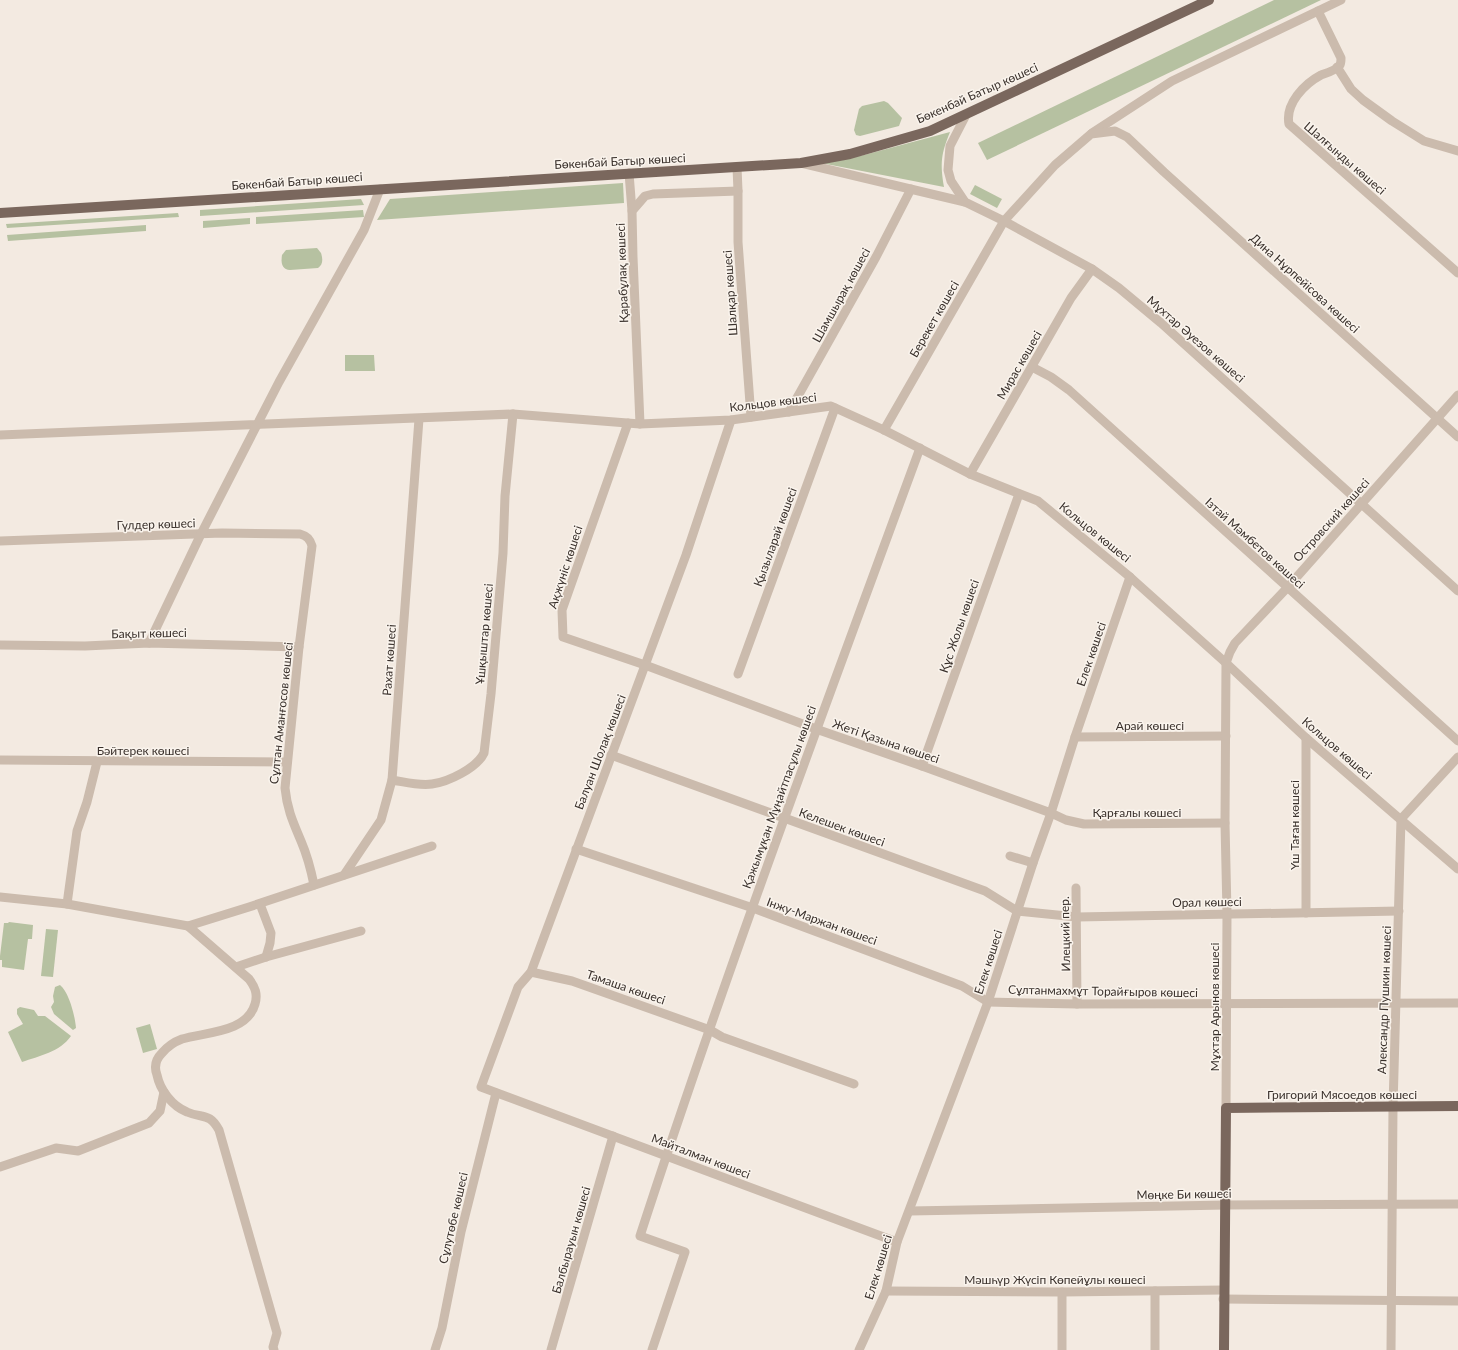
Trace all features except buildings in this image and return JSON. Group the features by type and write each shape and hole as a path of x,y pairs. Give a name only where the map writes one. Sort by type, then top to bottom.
{"main road":[{"name":"Бөкенбай Батыр көшесі","path":"1,213 380,188 801,163 839,156 930,131 1209,0"},
{"name":"Григорий Мясоедов көшесі","path":"1226,1108 1458,1106"},
{"name":"Мұхтар Арынов көшесі","path":"1224,1350 1223,1295 1226,1205 1226,1108"}],"street":[{"name":"Берекет көшесі","path":"884,430 1004,221 1055,165 1091,134 1172,81 1341,0"},
{"path":"1318,11 1342,58 1340,65 1337,68 1351,89 1387,117 1424,141 1458,151"},
{"name":"Шалғынды көшесі","path":"1337,68 1312,80 1300,91 1288,116 1290,124 1458,273"},
{"path":"965,202 951,181 948,170 950,146 966,115"},
{"name":"Дина Нұрпейісова көшесі","path":"1091,134 1115,132 1127,137 1458,437"},
{"name":"Мұхтар Әуезов көшесі","path":"801,163 965,202 1004,221 1092,269 1119,288 1161,323 1458,591"},
{"name":"Шалқар көшесі","path":"737,167 738,242 751,417"},
{"path":"629,174 632,211"},
{"path":"149,643 201,534 293,356 364,230 380,188"},
{"name":"Шамшырақ көшесі","path":"789,412 876,258 911,189"},
{"name":"Қарабұлақ көшесі","path":"640,424 633,273 632,211 645,196 653,194 738,191"},
{"name":"Мирас көшесі","path":"970,474 1071,298 1092,269"},
{"name":"Ізтай Мәмбетов көшесі","path":"1032,367 1051,377 1069,390 1458,741"},
{"name":"Островский көшесі","path":"1226,663 1235,644 1287,588 1458,395"},
{"name":"Кольцов көшесі","path":"0,435 513,414 640,424 731,420 830,406 884,430 970,474 1038,502 1130,577 1226,663 1306,738 1458,869"},
{"name":"Қызыларай көшесі","path":"738,674 835,408"},
{"name":"Ұшқыштар көшесі","path":"392,780 420,784 436,783 455,776 472,767 480,759 484,752 504,553 505,496 513,414"},
{"name":"Рахат көшесі","path":"344,875 381,820 392,780 419,419"},
{"name":"Балуан Шолақ көшесі","path":"481,1087 518,987 532,972 576,849 686,555 731,420"},
{"name":"Ақжүніс көшесі","path":"628,423 562,610 561,620 563,637 645,665"},
{"name":"Қажымұқан Мұңайтпасұлы көшесі","path":"652,1350 685,1252 640,1236 666,1156 784,819 920,448"},
{"name":"Құс Жолы көшесі","path":"922,766 1019,494"},
{"name":"Гүлдер көшесі","path":"0,541 243,533 300,534 311,540"},
{"name":"Сұлтан Аманғосов көшесі","path":"311,540 312,546 299,647 285,788 286,803 307,856 314,885"},
{"name":"Елек көшесі","path":"859,1350 886,1291 897,1242 988,1002 1075,737 1130,577"},
{"name":"Бақыт көшесі","path":"0,645 85,646 149,643 299,647"},
{"name":"Мұхтар Арынов көшесі","path":"1226,663 1226,1108"},
{"name":"Жеті Қазына көшесі","path":"645,665 816,729 1051,813"},
{"name":"Арай көшесі","path":"1075,737 1226,736"},
{"name":"Үш Таған көшесі","path":"1306,738 1306,913"},
{"name":"Келешек көшесі","path":"611,755 985,891 1017,911"},
{"path":"1401,819 1458,757"},
{"name":"Бәйтерек көшесі","path":"0,760 97,762 287,762"},
{"path":"67,904 77,831 87,802 97,762"},
{"name":"Қарғалы көшесі","path":"1051,813 1066,820 1084,824 1225,823"},
{"name":"Александр Пушкин көшесі","path":"1391,1350 1393,1107 1401,819"},
{"path":"0,897 67,904 188,926 260,904 432,846"},
{"name":"Інжу-Маржан көшесі","path":"576,849 753,908 962,986 988,1002"},
{"path":"1010,856 1033,863"},
{"name":"Илецкий пер.","path":"1076,888 1078,1004"},
{"path":"260,904 271,933 266,957"},
{"name":"Орал көшесі","path":"1017,911 1077,917 1398,911"},
{"path":"188,926 249,979 255,989 256,1001 252,1012 235,1026 182,1039 164,1050 159,1055 155,1066 158,1080 164,1092 176,1105 191,1114 208,1117 219,1130 277,1332 271,1349"},
{"path":"236,967 266,957 361,931"},
{"name":"Тамаша көшесі","path":"532,972 572,981 710,1030 722,1037 854,1084"},
{"name":"Сұлтанмахмұт Торайғыров көшесі","path":"988,1002 1078,1004 1458,1003"},
{"name":"Майталман көшесі","path":"481,1087 897,1242"},
{"path":"0,1167 56,1148 78,1151 150,1123 160,1110 164,1092"},
{"name":"Сұлутөбе көшесі","path":"435,1350 442,1328 461,1232 496,1092"},
{"name":"Балбырауын көшесі","path":"551,1350 613,1136"},
{"name":"Мөңке Би көшесі","path":"910,1211 1226,1205 1458,1204"},
{"name":"Мәшһүр Жүсіп Көпейұлы көшесі","path":"886,1291 1155,1291 1391,1301 1458,1301"},
{"path":"1155,1291 1155,1350"},
{"path":"1062,1292 1062,1350"}],"green space":[{"path":"1274,0 1321,0 987,160 978,143"},
{"path":"884,101 888,103 902,118 899,126 860,136 856,135 854,130 859,109 862,106"},
{"path":"950,132 942,159 944,187 821,163 864,155"},
{"path":"623,183 624,203 377,220 390,199"},
{"path":"975,185 1002,199 997,208 970,194"},
{"path":"361,199 364,205 200,216 200,210"},
{"path":"363,210 364,217 256,224 256,217"},
{"path":"178,213 179,217 7,228 6,224"},
{"path":"250,218 250,224 203,228 203,221"},
{"path":"146,225 146,231 8,241 7,235"},
{"path":"317,248 321,253 322,260 322,264 318,268 290,270 283,267 282,255 286,250"},
{"path":"345,355 374,355 375,371 345,371"},
{"path":"9,922 33,925 32,939 28,939 24,970 2,967 2,960 0,960 0,956 4,923"},
{"path":"46,929 58,930 53,977 41,976"},
{"path":"60,985 69,999 73,1011 76,1028 73,1030 54,1014 51,1007 54,1002 53,996 55,987"},
{"path":"20,1007 34,1010 38,1016 45,1016 71,1036 55,1050 22,1062 8,1032 23,1024 17,1014 17,1009"},
{"path":"150,1024 157,1049 143,1053 136,1028"}]}
